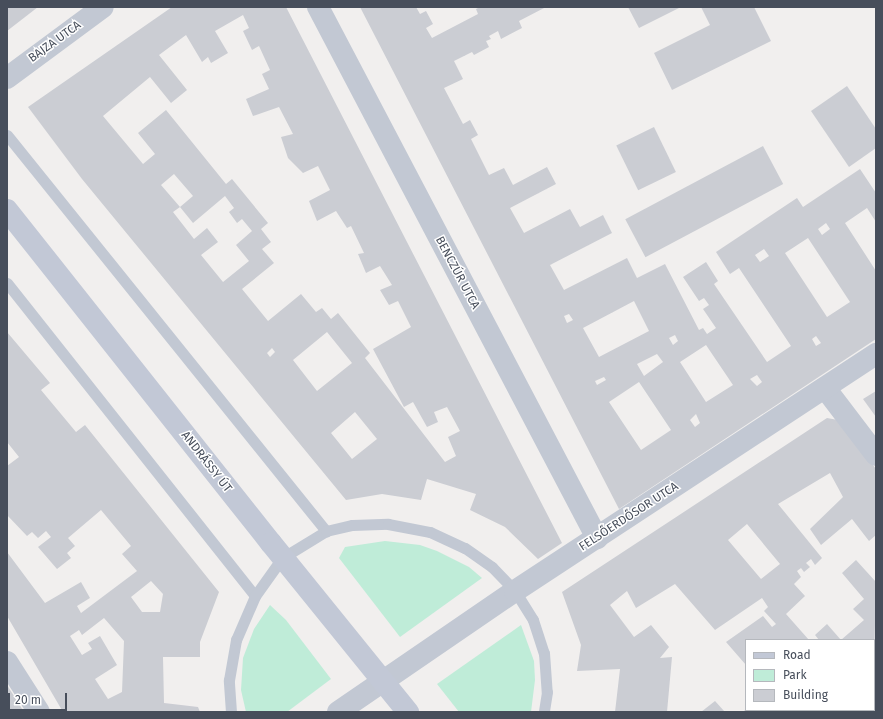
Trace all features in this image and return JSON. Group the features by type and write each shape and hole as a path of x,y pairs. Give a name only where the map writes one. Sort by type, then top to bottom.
{"main road":[{"name":"ANDRÁSSY ÚT","path":"7,210 282,558 408,712"}],"street":[{"name":"BAJZA UTCA","path":"7,78 103,7"},
{"name":"BENCZÚR UTCA","path":"318,7 597,538"},
{"name":"FELSŐERDŐSOR UTCA","path":"338,712 515,591 876,354"},
{"path":"825,388 876,455"},
{"path":"7,662 39,712"}],"lane":[{"path":"7,134 326,531"},
{"path":"7,283 255,596"},
{"path":"231,712 229,680 236,640 255,596 282,558 326,531 352,525 388,524 430,532 465,548 492,567 515,591 533,620 544,653 547,692 544,712"}],"green space":[{"path":"385,541 420,545 437,551 469,567 482,578 400,637 339,558 345,547"},
{"path":"270,605 286,620 331,679 287,712 246,712 241,690 243,658 254,629"},
{"path":"521,625 534,661 535,680 531,712 459,712 437,684"}],"building":[{"path":"7,7 38,7 7,31"},
{"path":"172,7 286,7 562,543 538,559 505,527 470,510 476,494 427,479 421,500 382,494 346,500 82,179 28,107","holes":["243,15 249,28 243,31 252,50 259,46 270,70 262,74 269,89 246,99 253,116 279,107 293,134 281,137 288,158 303,173 318,166 330,190 309,201 317,221 336,211 347,228 351,226 364,253 358,254 366,273 380,266 392,285 380,290 389,305 398,301 411,327 373,349 404,407 413,402 427,427 438,422 434,412 447,407 460,431 448,437 456,456 445,462 365,358 370,353 338,313 331,319 322,308 316,312 301,294 268,321 242,289 274,263 262,249 271,242 261,229 268,223 232,179 226,184 166,110 138,133 155,154 143,164 103,116 150,77 171,103 187,90 159,55 186,35 202,62 208,57 211,63 228,53 215,31","174,174 193,196 180,207 161,185","225,196 234,208 229,212 237,223 242,219 252,231 236,245 249,261 223,282 201,255 218,242 207,228 194,239 173,212 180,207 193,223","327,332 352,363 317,391 293,360","272,348 275,352 270,357 267,353","355,412 377,439 352,459 331,433"]},
{"path":"360,7 416,7 420,14 426,11 433,24 426,28 432,38 478,14 476,9 480,7 546,7 519,21 522,28 501,39 498,31 489,36 491,39 486,41 489,47 474,55 472,52 454,61 463,79 444,88 463,124 470,120 478,135 471,139 489,175 504,168 513,185 547,167 556,184 510,208 524,233 570,209 580,227 603,215 612,233 550,265 564,290 627,258 637,278 665,264 699,330 703,328 707,334 716,328 703,309 709,305 704,298 699,301 683,277 706,262 718,281 714,284 767,362 791,346 739,268 730,274 716,252 797,198 803,207 860,169 876,193 876,222 867,208 845,223 876,271 876,339 619,509","holes":["826,223 830,229 822,235 818,229","808,238 850,302 827,317 785,253","764,249 769,256 760,262 755,255","634,301 649,331 599,357 583,328","569,314 573,320 567,323 564,316","675,335 678,341 673,345 669,338","816,336 821,343 816,346 812,339","706,345 733,385 706,402 680,362","657,354 663,362 644,376 637,364","757,375 762,382 757,386 750,379","604,377 606,380 597,385 595,381","639,382 671,430 641,450 609,402","696,414 700,423 695,427 690,420"]},
{"path":"628,7 681,7 639,28"},
{"path":"701,7 754,7 771,41 672,90 654,53 710,25"},
{"path":"847,86 876,129 876,148 849,167 811,111"},
{"path":"654,127 676,172 638,190 616,145"},
{"path":"763,146 783,184 645,257 625,219"},
{"path":"7,332 50,383 41,390 76,432 85,425 219,592 200,642 200,657 163,657 164,703 198,707 200,712 63,712 7,616 7,552 45,603 81,582 90,598 77,606 81,613 137,571 122,554 131,546 101,510 68,538 75,546 67,553 71,558 57,569 38,547 51,537 46,531 38,538 32,532 27,536 7,515 7,466 19,457 7,442","holes":["151,581 163,594 160,612 142,612 131,597","104,618 124,641 122,692 108,699 95,679 117,665 100,636 88,643 92,649 82,655 70,636 79,630 82,635"]},
{"path":"876,391 876,417 863,399"},
{"path":"827,418 838,420 876,469 876,535 869,541 852,519 821,545 810,529 843,497 830,473 778,504 822,558 815,565 811,559 806,563 810,567 804,572 801,568 797,571 801,577 794,584 805,596 786,614 808,639 745,639 745,664 726,642 763,616 772,627 776,624 764,611 768,607 762,598 715,630 675,584 636,608 627,591 610,605 634,637 651,625 669,647 660,658 672,657 667,712 615,712 620,669 577,671 581,645 562,592","holes":["747,524 780,564 761,579 728,540"]},
{"path":"856,560 876,582 875,639 842,639 864,620 853,609 864,599 842,573"},
{"path":"827,624 840,639 818,639 815,635"},
{"path":"7,685 24,712 7,712"},
{"path":"715,701 725,712 701,712"},
{"path":"745,710 788,711 743,712"}]}
